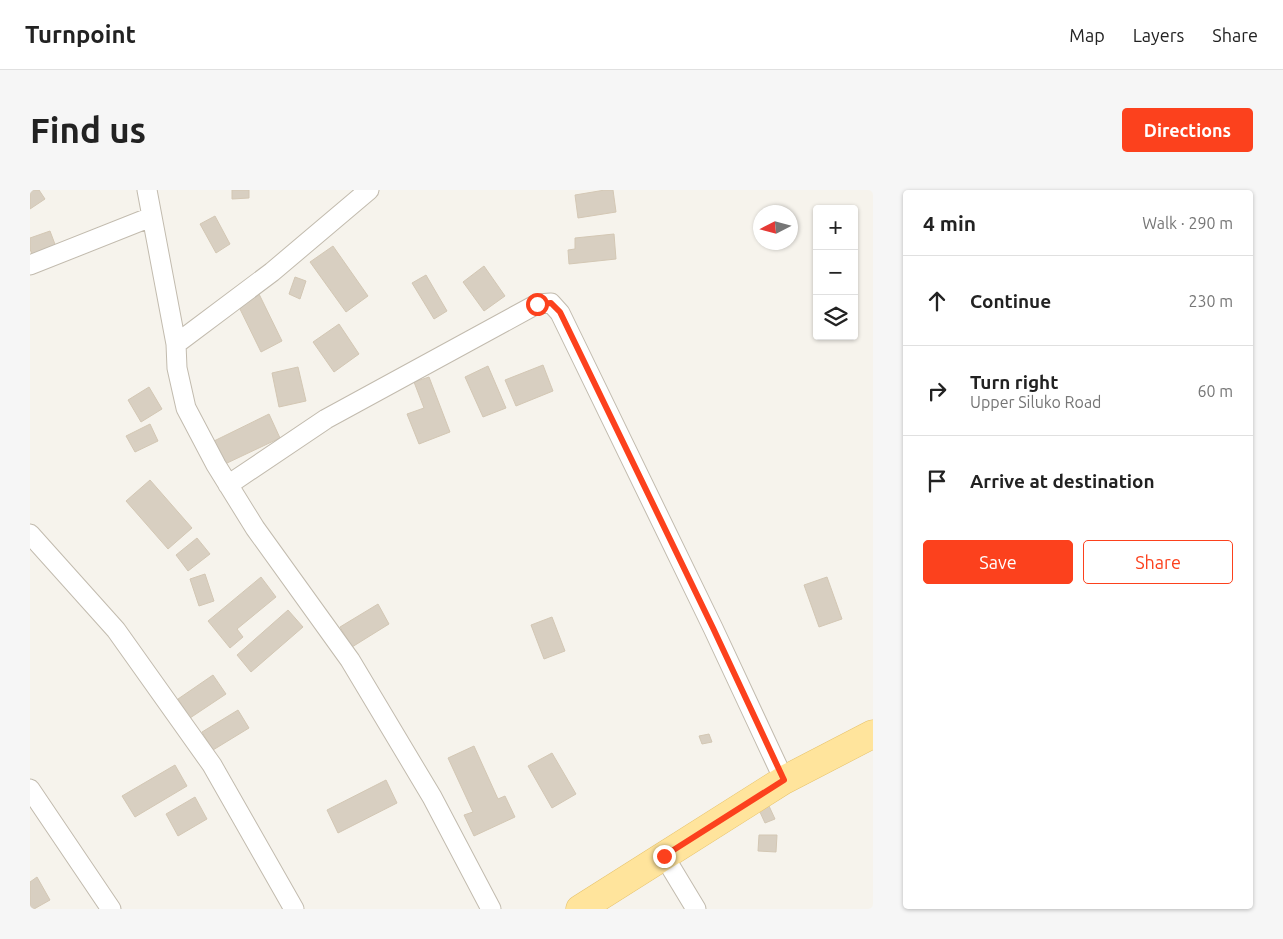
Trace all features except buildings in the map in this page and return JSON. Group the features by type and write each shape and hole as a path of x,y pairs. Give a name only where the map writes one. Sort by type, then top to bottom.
{"main road":[{"path":"580,909 784,780 873,734"}],"street":[{"path":"147,190 176,344 176,368 186,408 228,485 255,528 350,660 432,797 491,909"},
{"path":"176,344 272,272 369,190"},
{"path":"30,264 151,216"},
{"path":"228,485 326,419 537,304 551,303 560,312 713,628 784,780"},
{"path":"30,534 116,630 206,757 294,909"},
{"path":"30,789 111,909"},
{"path":"664,856 696,909"}],"route":[{"path":"537,304 551,303 560,312 713,628 784,780 664,856"}]}
